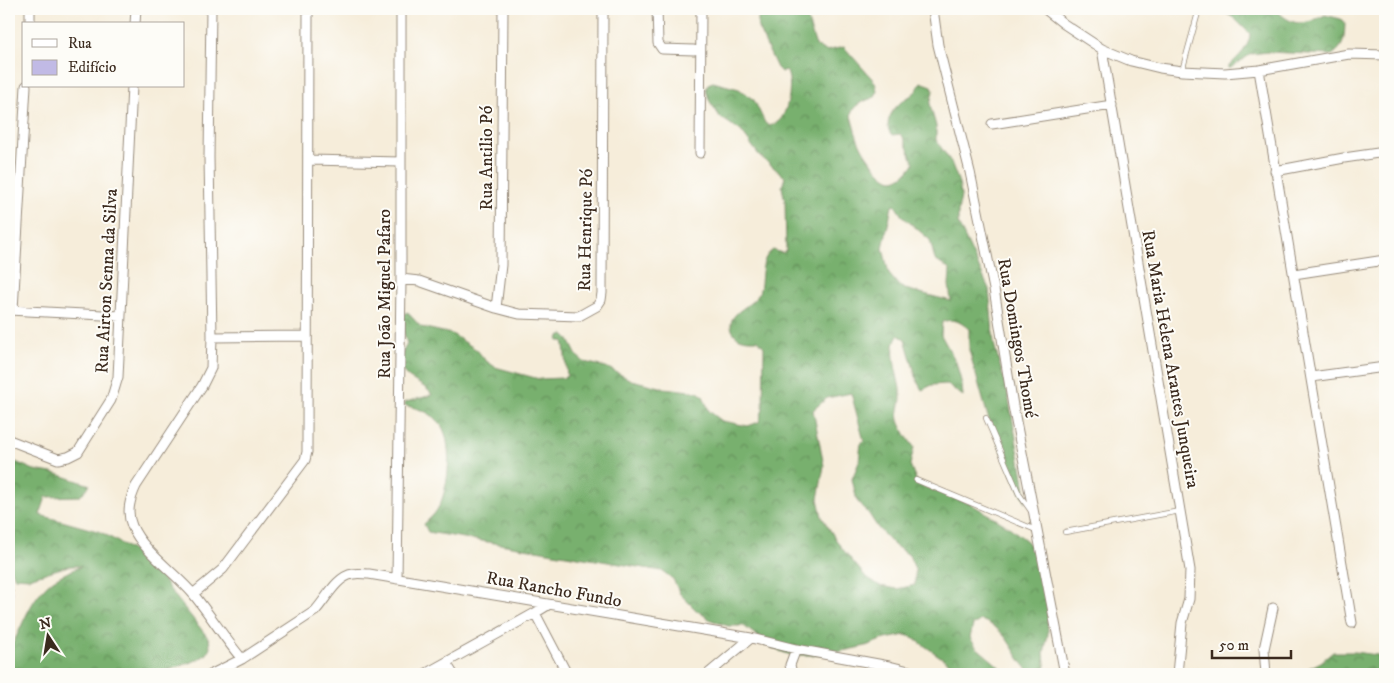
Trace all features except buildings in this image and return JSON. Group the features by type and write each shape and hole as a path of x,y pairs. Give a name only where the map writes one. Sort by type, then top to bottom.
{"street":[{"path":"30,9 30,22"},
{"path":"135,22 136,9"},
{"path":"211,9 209,157 211,368 202,386 136,486 129,506 130,518 136,534 149,550 193,594 242,659"},
{"path":"193,594 223,569 305,460 308,442 308,9"},
{"name":"Rua João Miguel Pafaro","path":"397,579 401,279 401,9"},
{"name":"Rua Antilio Pó","path":"496,308 501,265 503,9"},
{"name":"Rua Henrique Pó","path":"401,279 419,281 496,308 519,314 579,316 597,306 601,300 603,9"},
{"path":"657,9 658,43 662,49 694,50"},
{"path":"700,153 701,9"},
{"name":"Rua Domingos Thomé","path":"933,9 938,45 970,172 994,289 1013,406 1064,674"},
{"path":"1047,9 1064,24 1102,49 1130,61 1182,71 1226,73 1259,70 1349,54 1385,55"},
{"name":"Rua Maria Helena Arantes Junqueira","path":"1102,49 1190,570 1189,599 1182,623 1177,674"},
{"path":"1259,70 1352,623"},
{"path":"26,88 11,310 121,316"},
{"name":"Rua Airton Senna da Silva","path":"9,440 58,459 68,458 78,452 111,400 118,377 132,88"},
{"path":"992,124 1112,105"},
{"path":"1275,171 1385,152"},
{"path":"309,160 401,162"},
{"path":"1294,274 1385,260"},
{"path":"212,337 307,336"},
{"path":"1311,377 1385,367"},
{"name":"Rua Rancho Fundo","path":"212,674 242,659 315,610 323,602 336,582 351,574 369,574 751,638 921,674"},
{"path":"425,674 548,605"},
{"path":"1266,674 1264,650 1272,608"},
{"path":"535,613 566,674"},
{"path":"708,674 751,638"},
{"path":"792,674 790,665 796,648"},
{"path":"446,663 453,674"}],"lane":[{"path":"1182,71 1199,9"},
{"path":"986,418 1019,494 1033,514"},
{"path":"916,480 1036,530"},
{"path":"1065,532 1180,511"}],"green space":[{"path":"767,9 804,9 816,46 826,51 844,47 875,82 877,91 875,97 856,106 851,116 863,150 870,161 889,179 896,180 908,171 914,163 903,137 900,134 892,135 889,131 889,119 896,107 916,91 921,82 932,86 933,91 930,105 936,126 936,140 951,162 959,183 961,196 958,223 989,289 994,344 1008,394 1026,502 1008,466 988,417 969,350 969,329 962,324 953,320 942,322 941,335 956,362 963,396 947,384 932,385 922,390 918,383 905,339 898,335 895,342 894,357 901,397 898,414 899,420 905,434 914,447 910,465 917,482 927,488 971,504 1009,527 1027,541 1042,558 1047,593 1048,634 1044,653 1046,674 1033,674 1020,660 1005,637 991,625 981,620 973,625 970,638 976,647 1008,674 965,674 912,637 905,635 823,655 791,655 774,649 744,626 728,626 711,620 696,610 680,594 673,579 662,571 428,532 424,524 436,512 445,491 448,452 447,440 438,421 426,412 403,405 406,402 432,395 423,386 407,376 400,366 400,358 407,344 401,316 407,312 421,327 452,334 477,350 485,360 495,367 539,379 563,378 567,376 564,345 563,341 558,341 559,336 564,334 577,356 584,362 606,367 631,380 664,388 698,392 703,396 709,411 722,421 748,426 759,422 763,409 764,347 758,340 744,339 735,335 731,325 735,315 756,298 759,293 763,264 768,254 773,250 782,253 786,251 785,201 782,187 785,177 759,155 741,131 720,117 709,100 706,90 708,84 713,82 739,89 754,100 765,123 769,126 780,120 788,103 790,88 788,75 786,70 781,72 777,68 758,28 758,17","holes":["895,205 902,216 930,240 935,260 950,270 951,301 905,289 899,286 889,274 883,248 892,206","851,393 864,441 861,442 859,462 852,479 857,501 894,545 909,555 915,569 915,585 897,589 880,586 865,576 840,546 822,517 818,499 824,466 813,410 827,398"]},
{"path":"1218,9 1275,9 1287,19 1299,23 1325,15 1341,19 1345,24 1343,42 1332,55 1268,52 1251,54 1229,69 1229,66 1246,48 1250,34 1234,18"},
{"path":"9,459 34,470 57,474 90,485 80,496 46,497 40,515 101,532 149,560 209,639 210,647 207,654 197,660 157,674 9,674 9,631 11,627 10,649 38,595 53,580 81,566 68,566 29,578 15,577 9,567"},
{"path":"1333,652 1354,652 1385,656 1385,674 1300,674 1321,662"}]}
